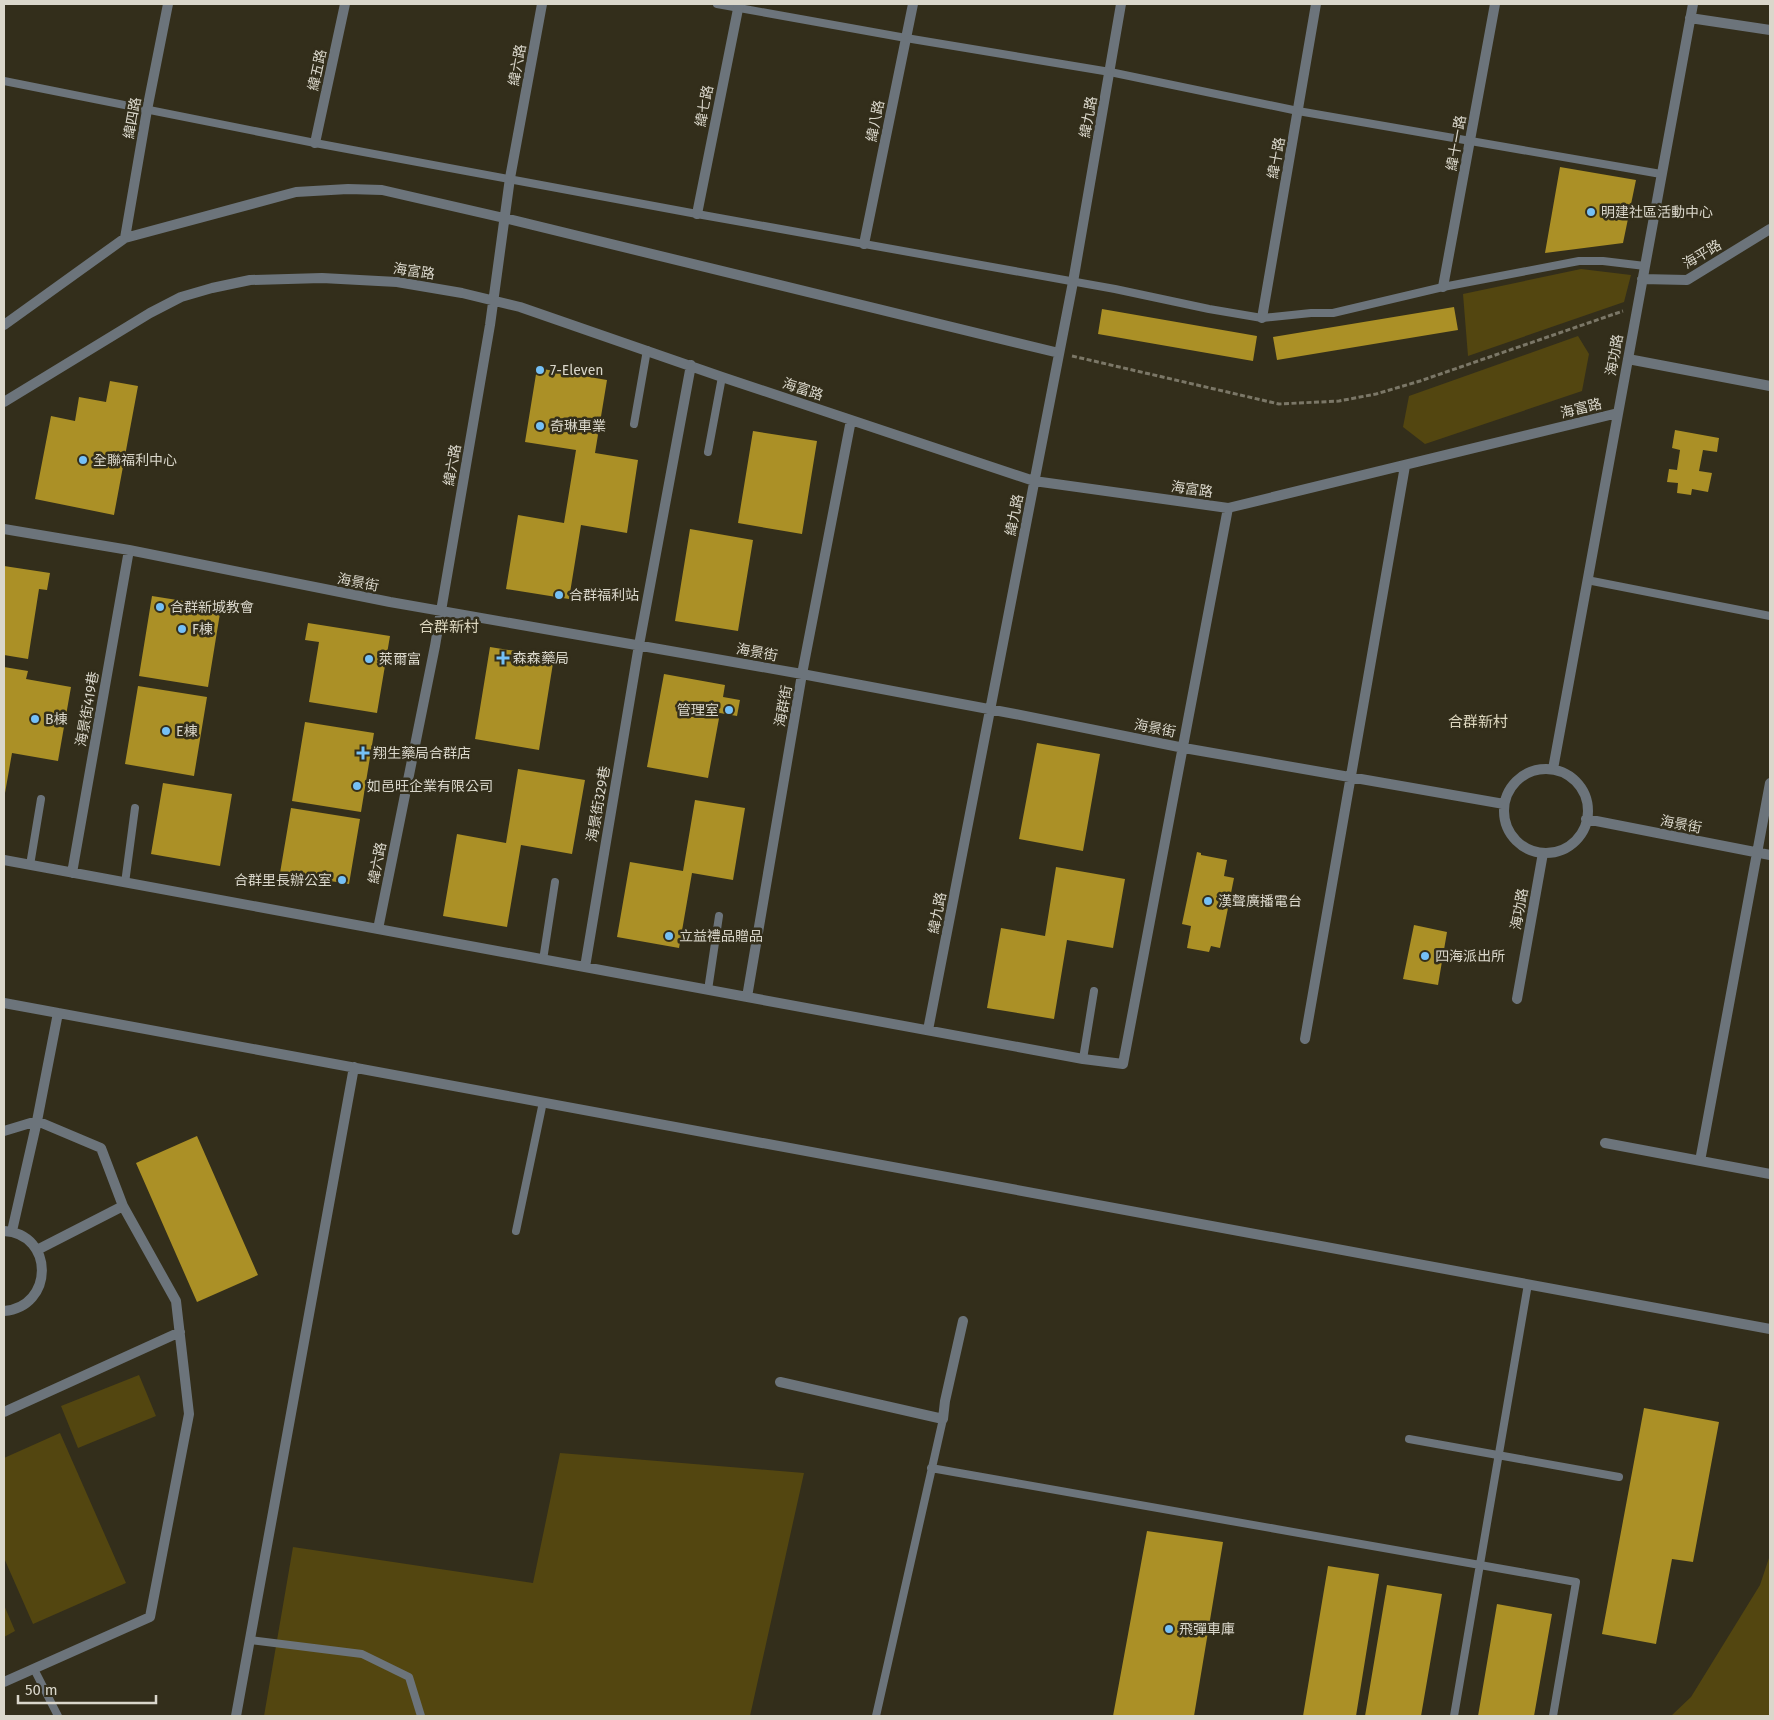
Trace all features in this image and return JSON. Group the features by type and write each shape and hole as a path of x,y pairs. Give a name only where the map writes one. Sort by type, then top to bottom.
{"street":[{"name":"緯四路","path":"125,238 168,4"},
{"name":"緯五路","path":"315,143 345,4"},
{"name":"緯六路","path":"378,929 441,610 494,299 510,178 542,4"},
{"name":"緯八路","path":"864,244 912,4"},
{"name":"緯九路","path":"928,1030 1073,282 1121,4"},
{"name":"緯十路","path":"1262,318 1316,4"},
{"name":"緯十一路","path":"1443,287 1495,4"},
{"name":"海功路","path":"1553,769 1693,4"},
{"name":"緯七路","path":"697,214 739,6"},
{"path":"1690,18 1770,30"},
{"path":"4,324 125,238 296,192 348,188 382,190 504,218 1059,353"},
{"name":"海平路","path":"1642,279 1687,280 1770,229"},
{"name":"海富路","path":"4,402 173,301 212,288 250,280 322,278 397,282 494,299 1034,481 1228,508 1618,413"},
{"path":"1628,359 1770,386"},
{"name":"海景街329巷","path":"585,967 639,645 691,365"},
{"name":"海群街","path":"747,997 802,674 851,420"},
{"path":"1304,1039 1405,466"},
{"path":"4,860 1083,1059 1123,1064 1228,508"},
{"name":"海景街","path":"4,529 129,550 380,600 802,674 1184,748 1504,804"},
{"name":"海景街419巷","path":"72,873 129,550"},
{"path":"1540,769 1553,769 1565,774 1576,782 1584,793 1587,806 1586,820 1582,831 1566,848 1555,852 1543,853 1530,850 1518,842 1509,831 1504,818 1504,804 1508,792 1516,781 1527,773 1540,769"},
{"path":"1700,1161 1770,783"},
{"name":"海景街","path":"1586,820 1770,855"},
{"name":"海功路","path":"1517,999 1543,853"},
{"path":"4,1002 1770,1329"},
{"path":"4,1311 23,1306 32,1298 39,1287 42,1274 42,1262 31,1242 8,1231 37,1121 58,1013"},
{"path":"236,1716 354,1067"},
{"path":"4,1131 37,1121 102,1148 123,1206 176,1301 189,1414 150,1617 4,1682"},
{"path":"1605,1143 1770,1174"},
{"path":"37,1250 123,1206"},
{"path":"780,1382 943,1419 945,1400 964,1321"},
{"path":"4,1412 180,1332"}],"lane":[{"path":"717,4 739,6 906,38 1110,72 1298,111 1661,174"},
{"path":"4,82 315,143 697,214 1115,288 1262,318 1310,313 1333,313 1443,287 1579,261 1603,261 1645,266"},
{"path":"634,424 647,350"},
{"path":"708,452 722,376"},
{"path":"1587,580 1770,616"},
{"path":"30,865 41,799"},
{"path":"124,882 135,808"},
{"path":"543,960 555,882"},
{"path":"708,990 719,916"},
{"path":"1083,1059 1094,991"},
{"path":"516,1231 543,1102"},
{"path":"1454,1716 1528,1284"},
{"path":"876,1716 943,1419"},
{"path":"1408,1439 1619,1477"},
{"path":"931,1468 1576,1582 1553,1716"},
{"path":"250,1640 362,1654 409,1677 421,1716"},
{"path":"34,1669 58,1716"}],"path":[{"path":"1059,353 1279,404 1339,401 1376,394 1420,381 1637,306"}],"shaded area":[{"path":"1581,269 1631,275 1624,302 1468,356 1463,294"},
{"path":"1578,336 1589,354 1582,391 1425,444 1403,427 1409,396"},
{"path":"139,1375 156,1416 78,1448 61,1406"},
{"path":"60,1433 126,1583 33,1624 4,1558 4,1458"},
{"path":"560,1453 804,1473 750,1716 264,1716 293,1547 533,1583"},
{"path":"1770,1555 1770,1716 1671,1716 1691,1697 1760,1585"},
{"path":"4,1605 15,1631 4,1637"}],"building":[{"name":"明建社區活動中心","path":"1560,167 1636,180 1623,243 1545,253"},
{"path":"1454,307 1458,330 1277,360 1273,337"},
{"path":"1102,309 1257,336 1253,361 1098,334"},
{"path":"537,368 607,380 595,453 638,460 627,533 581,525 569,599 506,589 518,515 564,523 576,450 525,442"},
{"name":"全聯福利中心","path":"110,381 138,386 114,515 35,499 51,416 75,421 79,397 106,402"},
{"path":"1675,430 1719,438 1717,452 1703,450 1699,471 1712,473 1708,492 1692,489 1691,495 1677,493 1678,483 1667,482 1669,469 1677,470 1680,450 1672,448"},
{"path":"753,431 817,441 802,534 738,523"},
{"path":"690,529 753,540 738,631 675,621"},
{"path":"4,566 50,573 47,590 39,589 28,659 4,655"},
{"name":"F棟","path":"152,596 221,607 208,687 139,676"},
{"path":"308,623 390,636 377,713 309,702 319,642 305,640"},
{"path":"490,647 554,657 539,750 475,739"},
{"name":"B棟","path":"4,667 28,671 26,679 71,687 58,761 12,753 5,793"},
{"path":"664,674 725,685 723,697 740,700 737,716 720,713 708,778 647,767"},
{"name":"E棟","path":"138,686 207,697 194,776 125,764"},
{"path":"305,722 374,733 361,812 292,801"},
{"path":"1037,743 1100,754 1083,851 1019,839"},
{"path":"518,769 585,780 572,854 521,845 507,927 443,916 457,834 506,843"},
{"path":"163,783 232,794 220,866 151,854"},
{"path":"695,800 745,808 733,880 692,873 679,948 617,937 630,862 683,871"},
{"path":"291,808 360,819 349,884 280,873"},
{"name":"漢聲廣播電台","path":"1197,852 1201,853 1201,855 1227,860 1224,876 1234,878 1220,948 1211,946 1209,952 1187,948 1191,926 1182,924"},
{"path":"1056,867 1125,879 1113,948 1067,940 1054,1019 987,1008 1001,928 1045,936"},
{"name":"四海派出所","path":"1414,925 1447,932 1438,985 1403,979"},
{"path":"197,1136 258,1275 197,1302 136,1163"},
{"path":"1644,1408 1719,1422 1693,1562 1672,1559 1656,1644 1602,1634"},
{"name":"飛彈車庫","path":"1147,1531 1223,1542 1194,1716 1113,1716"},
{"path":"1328,1566 1379,1574 1356,1716 1303,1716"},
{"path":"1387,1585 1442,1594 1421,1716 1365,1716"},
{"path":"1497,1604 1552,1614 1534,1716 1478,1716"}],"place":[{"name":"明建社區活動中心","path":"1591,212"},
{"name":"7-Eleven","path":"540,370"},
{"name":"奇琳車業","path":"540,426"},
{"name":"全聯福利中心","path":"83,460"},
{"name":"合群福利站","path":"559,595"},
{"name":"合群新城教會","path":"160,607"},
{"name":"F棟","path":"182,629"},
{"name":"森森藥局","path":"503,658"},
{"name":"萊爾富","path":"369,659"},
{"name":"管理室","path":"729,710"},
{"name":"B棟","path":"35,719"},
{"name":"E棟","path":"166,731"},
{"name":"翔生藥局合群店","path":"363,753"},
{"name":"如邑旺企業有限公司","path":"357,786"},
{"name":"合群里長辦公室","path":"342,880"},
{"name":"漢聲廣播電台","path":"1208,901"},
{"name":"立益禮品贈品","path":"669,936"},
{"name":"四海派出所","path":"1425,956"},
{"name":"飛彈車庫","path":"1169,1629"}],"district":[{"name":"合群新村","path":"449,627"},
{"name":"合群新村","path":"1478,722"}]}
